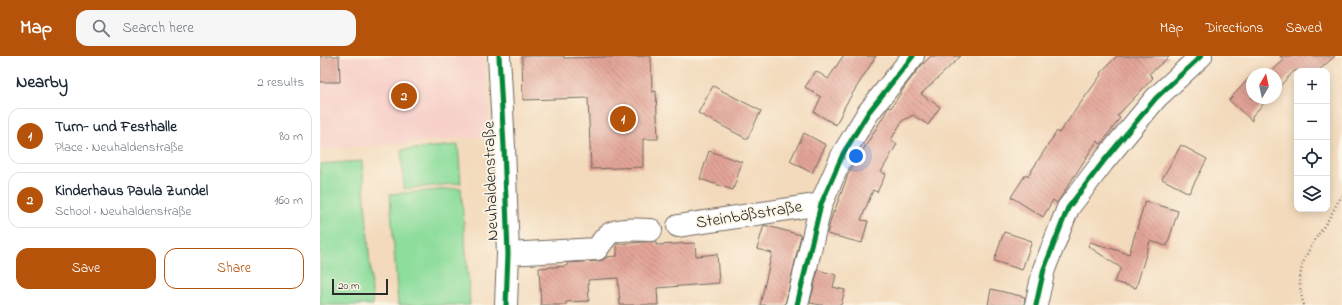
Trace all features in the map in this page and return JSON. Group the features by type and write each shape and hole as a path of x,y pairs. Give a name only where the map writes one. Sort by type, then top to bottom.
{"street":[{"name":"Neuhaldenstraße","path":"499,56 508,254 506,305"},
{"name":"Steinbößstraße","path":"797,305 821,204 843,154 868,113 913,56"},
{"path":"1036,305 1044,269 1068,208 1103,162 1156,98 1201,56"},
{"name":"Steinbößstraße","path":"678,226 821,204"},
{"name":"Neuhaldenstraße","path":"508,254 597,249 606,236 614,231 651,230"}],"path":[{"path":"1304,305 1300,294 1299,274 1306,255 1342,196"}],"shaded area":[{"path":"320,56 484,56 490,136 320,149"}],"green space":[{"path":"458,145 461,183 404,189 401,150"},
{"path":"362,161 373,305 320,305 320,164"},
{"path":"461,188 470,305 398,305 390,194"}],"building":[{"path":"320,56 339,56 340,82 320,82"},
{"path":"522,56 564,56 564,58 651,56 652,92 656,91 658,139 643,139 643,167 591,169 588,98 523,100"},
{"path":"843,56 876,56 846,104 836,125 814,112 821,97 805,87 816,71 828,79"},
{"path":"931,56 961,56 921,94 940,107 928,125 913,115 902,121 891,140 897,144 881,172 886,174 877,192 873,190 861,220 868,221 862,243 827,234 833,212 856,159 857,160 889,107 891,108 906,85"},
{"path":"1117,56 1170,56 1149,74 1153,78 1117,116 1120,118 1101,144 1097,141 1057,203 1053,200 1043,217 1011,197 1026,174 1028,176 1057,131 1059,133 1101,75 1100,73"},
{"path":"1280,56 1335,56 1321,68 1294,68 1294,71 1282,84 1282,68 1275,68 1284,60"},
{"path":"1246,82 1246,104 1263,104 1252,116 1252,121 1229,100"},
{"path":"713,86 761,111 747,139 698,113"},
{"path":"804,133 826,145 812,173 790,161"},
{"path":"1181,145 1207,159 1189,193 1162,179"},
{"path":"709,151 742,162 733,190 700,179"},
{"path":"1145,201 1178,211 1167,246 1150,241 1136,288 1114,282 1121,268 1088,246 1090,242 1129,254"},
{"path":"764,225 801,235 785,305 760,305 772,253 757,249"},
{"path":"1004,232 1032,241 1022,270 994,261"},
{"path":"656,241 656,245 695,243 696,256 717,254 719,283 657,288 658,305 620,305 618,278 588,280 589,301 566,302 566,305 541,305 539,268 567,266 567,263 603,260 607,257 617,256 617,244"},
{"path":"818,270 836,275 833,287 845,290 841,305 821,305 810,303"},
{"path":"991,289 1025,297 1024,305 988,305"}],"cycle path":[{"path":"499,56 508,254 506,305"},
{"path":"797,305 821,204 843,154 868,113 913,56"},
{"path":"1036,305 1044,269 1068,208 1103,162 1156,98 1201,56"}],"place":[{"name":"Kinderhaus Paula Zundel","path":"404,96"},
{"name":"Turn- und Festhalle","path":"623,119"}]}
